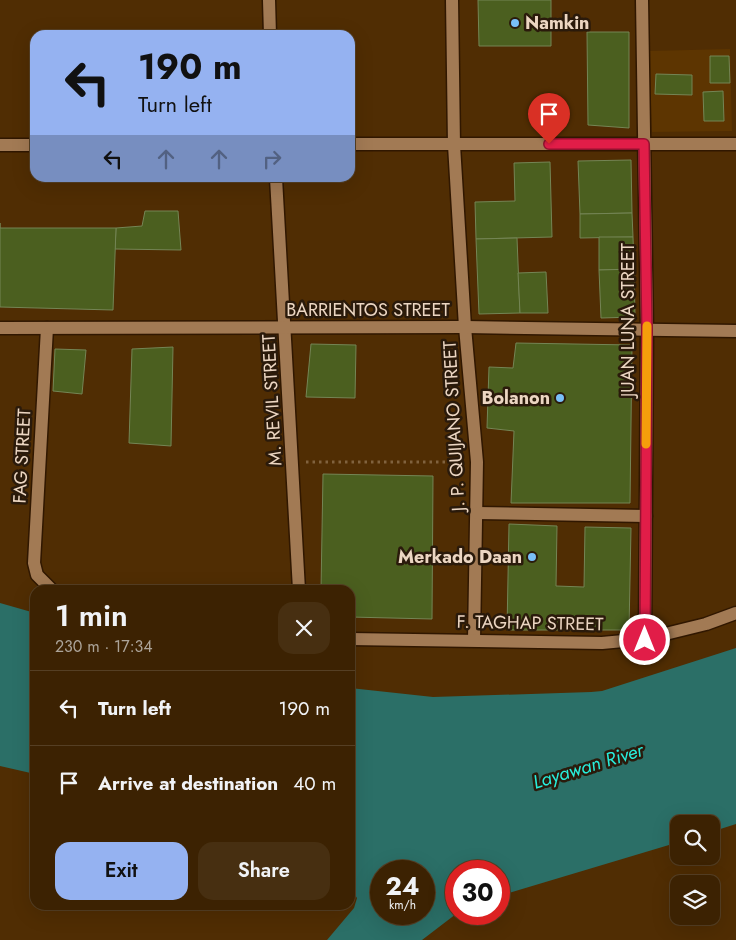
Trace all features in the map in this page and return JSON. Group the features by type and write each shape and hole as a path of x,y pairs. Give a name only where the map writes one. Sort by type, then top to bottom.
{"street":[{"path":"269,0 270,30"},
{"name":"J. P. QUIJANO STREET","path":"452,0 454,145 465,327 477,462 474,640"},
{"name":"JUAN LUNA STREET","path":"642,0 647,330 645,640"},
{"path":"355,144 736,144"},
{"path":"0,145 30,145"},
{"name":"M. REVIL STREET","path":"276,182 286,327 299,585"},
{"name":"BARRIENTOS STREET","path":"0,328 465,327 736,331"},
{"name":"FAG STREET","path":"47,328 34,563 37,575 47,585"},
{"path":"477,513 646,516"},
{"name":"F. TAGHAP STREET","path":"355,639 602,643 645,640 706,624 736,613"}],"path":[{"path":"293,462 477,462"}],"shaded area":[{"path":"730,49 732,131 652,132 649,51"}],"water":[{"path":"0,603 30,612 30,773 0,766"},
{"name":"Layawan River","path":"736,648 736,824 720,829 720,815 670,815 670,845 510,893 510,860 445,860 445,922 422,940 327,940 352,910 355,910 357,898 355,895 355,689 433,697 602,691"}],"building":[{"name":"Namkin","path":"478,0 551,0 551,46 479,46"},
{"path":"587,32 629,32 629,128 588,125"},
{"path":"710,56 729,56 730,83 710,83"},
{"path":"656,74 692,75 692,95 655,94"},
{"path":"723,91 724,121 704,121 703,92"},
{"path":"631,160 632,213 580,214 578,161"},
{"path":"550,162 552,237 476,239 475,202 515,201 514,163"},
{"path":"145,211 178,211 181,250 115,249 116,228 142,226"},
{"path":"632,213 633,237 580,238 580,214"},
{"path":"0,228 116,228 113,310 0,307"},
{"path":"599,237 633,237 634,269 599,270"},
{"path":"517,238 520,313 479,314 476,239"},
{"path":"634,269 635,317 601,318 599,270"},
{"path":"546,272 548,313 520,313 518,273"},
{"name":"Bolanon","path":"516,343 632,345 630,503 511,503 514,431 487,428 489,367 513,368"},
{"path":"311,344 356,345 355,398 306,397"},
{"path":"173,347 171,446 129,443 132,349"},
{"path":"55,349 86,350 82,394 53,391"},
{"path":"323,474 433,476 432,619 355,617 355,585 321,585"},
{"name":"Merkado Daan","path":"509,524 557,526 556,586 584,587 585,527 631,528 629,630 507,630"}],"slow traffic":[{"path":"646,444 647,326"}],"place":[{"name":"Namkin","path":"515,23"},
{"name":"Bolanon","path":"560,398"},
{"name":"Merkado Daan","path":"532,557"}],"route":[{"path":"549,144 644,144 647,330 645,640"}]}
